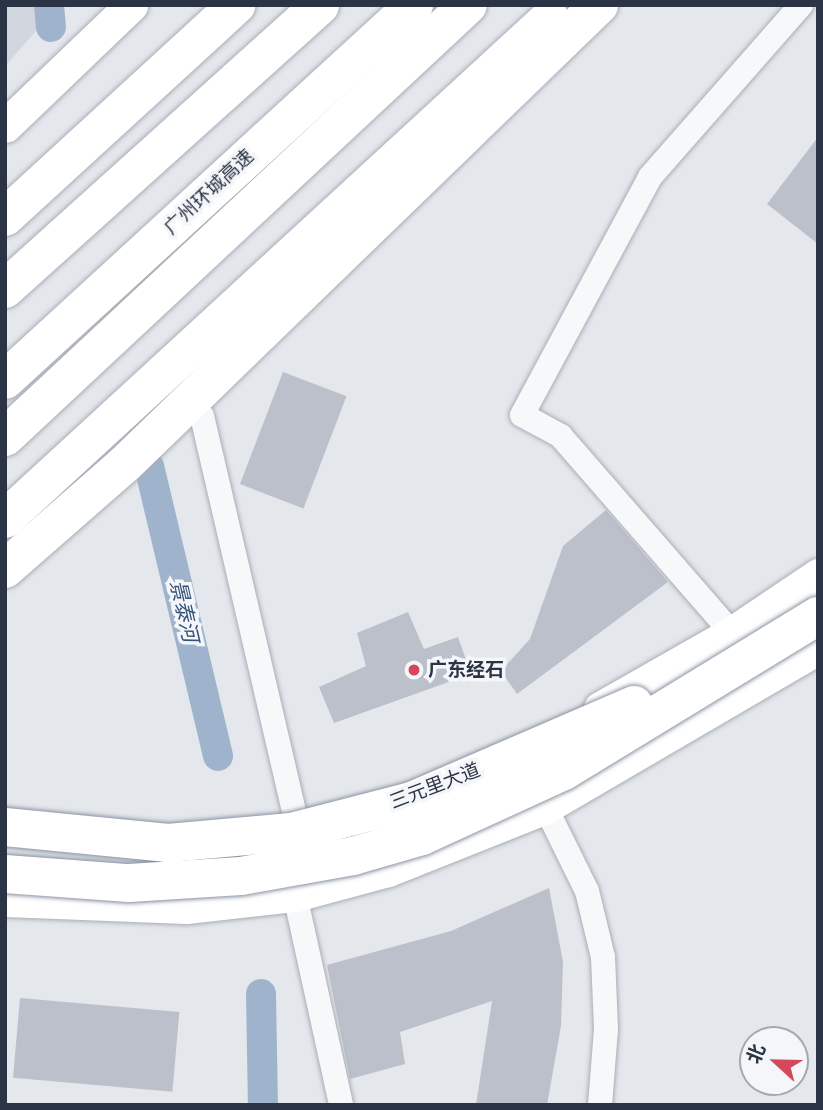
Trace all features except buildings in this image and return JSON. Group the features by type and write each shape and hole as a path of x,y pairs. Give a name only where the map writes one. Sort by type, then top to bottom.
{"highway":[{"path":"5,193 200,5"},
{"path":"5,217 236,5"},
{"path":"5,289 320,5"},
{"name":"广州环城高速","path":"5,380 414,5"},
{"path":"5,437 468,5"},
{"path":"5,519 564,5"},
{"path":"5,569 125,464 599,5"},
{"path":"5,827 97,839 198,842 292,832 382,810 606,718 818,615"},
{"path":"5,874 129,883 230,877 353,856 422,836 564,771 818,615"}],"main road":[{"path":"5,125 131,5"},
{"name":"三元里大道","path":"5,842 159,849 299,833 436,787 534,743 732,633 818,575"},
{"path":"5,900 175,907 295,895 387,870 544,808 818,648"}],"street":[{"path":"732,633 561,436 522,415 650,177 801,5"},
{"path":"202,416 299,833"},
{"path":"534,743 535,785 587,891 603,957 606,1029 600,1105"},
{"path":"295,895 341,1105"}],"shaded area":[{"path":"5,5 43,5 44,22 5,66"}],"waterway":[{"name":"景泰河","path":"49,5 51,27"},
{"name":"景泰河","path":"149,466 218,756"},
{"name":"景泰河","path":"261,994 263,1105"}],"place":[{"name":"广东经石","path":"414,670"}]}
